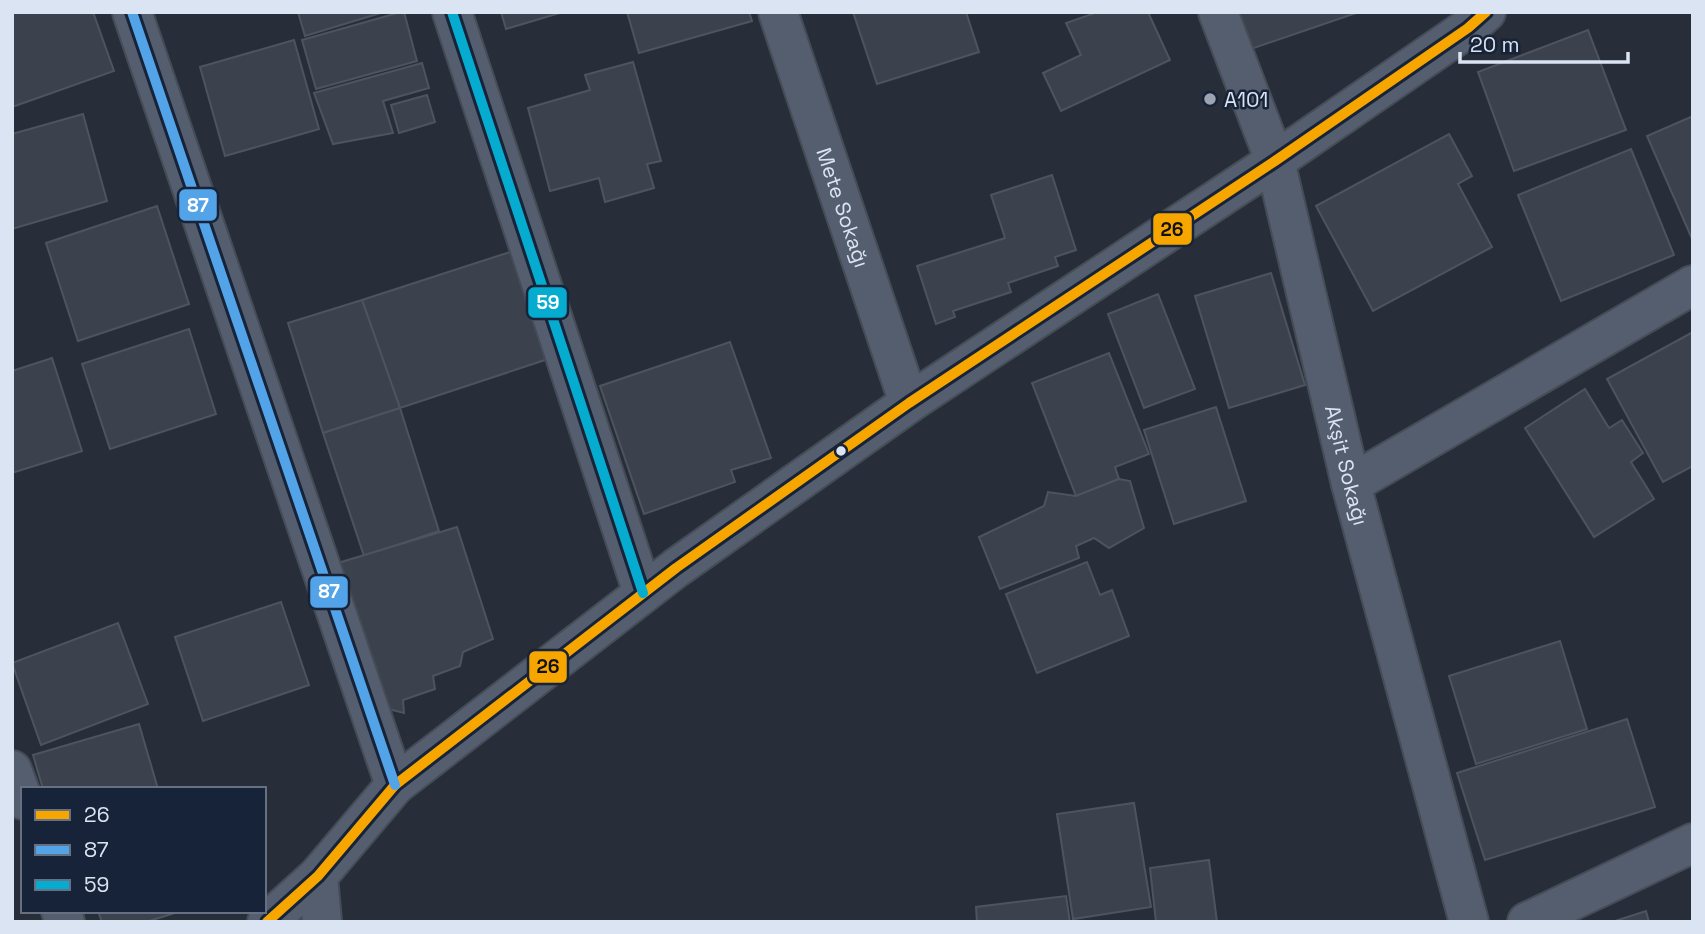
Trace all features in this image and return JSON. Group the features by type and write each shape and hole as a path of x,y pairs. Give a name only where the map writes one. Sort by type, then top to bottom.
{"street":[{"path":"132,12 394,785"},
{"path":"452,12 643,593"},
{"name":"Mete Sokağı","path":"778,12 909,403"},
{"name":"Akşit Sokağı","path":"1218,12 1275,160 1352,484 1469,922"},
{"path":"267,922 318,876 394,785 676,568 909,403 1275,160 1468,29 1486,12"},
{"path":"1352,484 1693,285"},
{"path":"12,770 21,795"},
{"path":"1527,922 1693,843"},
{"path":"318,876 322,922"}],"building":[{"path":"12,12 93,12 114,71 12,107"},
{"path":"298,12 384,12 305,36"},
{"path":"404,12 417,61 316,89 302,40"},
{"path":"501,12 563,12 506,29"},
{"path":"627,12 749,12 752,21 639,53"},
{"path":"853,12 966,12 979,52 877,84"},
{"path":"1098,12 1148,12 1170,60 1061,111 1043,73 1081,55 1066,23"},
{"path":"1232,12 1359,12 1245,51"},
{"path":"1588,30 1626,130 1514,171 1478,72"},
{"path":"294,40 319,129 225,156 200,67"},
{"path":"633,62 661,161 647,164 654,188 605,202 599,178 550,191 528,108 590,90 585,75"},
{"path":"422,63 429,88 383,101 393,133 333,144 314,93"},
{"path":"427,95 435,122 399,133 391,105"},
{"path":"83,114 107,201 12,229 12,134"},
{"path":"1693,116 1693,241 1647,136"},
{"path":"1449,134 1472,176 1458,184 1492,247 1373,311 1316,206"},
{"path":"1631,149 1674,255 1561,301 1518,195"},
{"path":"1052,175 1076,250 1055,257 1058,266 1008,283 1011,292 953,311 955,317 936,324 917,266 1005,238 991,195"},
{"path":"157,206 189,304 78,341 46,243"},
{"path":"513,251 548,359 400,408 362,300"},
{"path":"1271,273 1305,385 1229,408 1195,296"},
{"path":"1158,294 1195,389 1144,408 1108,314"},
{"path":"362,300 400,408 323,433 288,323"},
{"path":"189,329 216,414 110,449 82,364"},
{"path":"1693,332 1693,466 1663,482 1607,379"},
{"path":"730,342 771,458 731,470 735,482 644,514 600,386"},
{"path":"1109,353 1149,454 1115,467 1119,479 1076,496 1032,383"},
{"path":"52,358 82,451 12,473 12,371"},
{"path":"1585,389 1609,428 1622,420 1643,453 1631,462 1654,499 1594,537 1525,428"},
{"path":"1216,407 1246,501 1174,524 1144,430"},
{"path":"400,408 439,531 364,556 323,433"},
{"path":"1119,479 1130,481 1144,528 1109,548 1094,538 1076,546 1079,558 1000,589 979,537 1044,506 1048,492 1076,496"},
{"path":"457,527 493,639 463,652 460,666 433,676 435,689 403,700 404,713 384,708 338,563"},
{"path":"1087,562 1100,595 1112,590 1129,636 1037,673 1006,594"},
{"path":"281,602 309,685 203,721 175,637"},
{"path":"118,623 148,704 41,745 12,663"},
{"path":"1560,641 1587,729 1476,764 1449,676"},
{"path":"1627,719 1655,807 1485,860 1457,773"},
{"path":"139,724 157,787 42,787 33,755"},
{"path":"1134,803 1151,907 1073,919 1057,814"},
{"path":"1209,860 1217,922 1156,922 1150,868"},
{"path":"1066,896 1070,922 977,922 976,907"},
{"path":"1646,911 1649,922 1612,922"},
{"path":"99,913 175,913 146,922 102,922"}],"transit line":[{"name":"87","path":"132,12 395,785"},
{"name":"59","path":"452,12 643,593"},
{"name":"26","path":"267,922 318,876 395,785 676,568 909,403 1275,161 1468,28 1486,12"}],"place":[{"name":"A101","path":"1210,99"}]}
